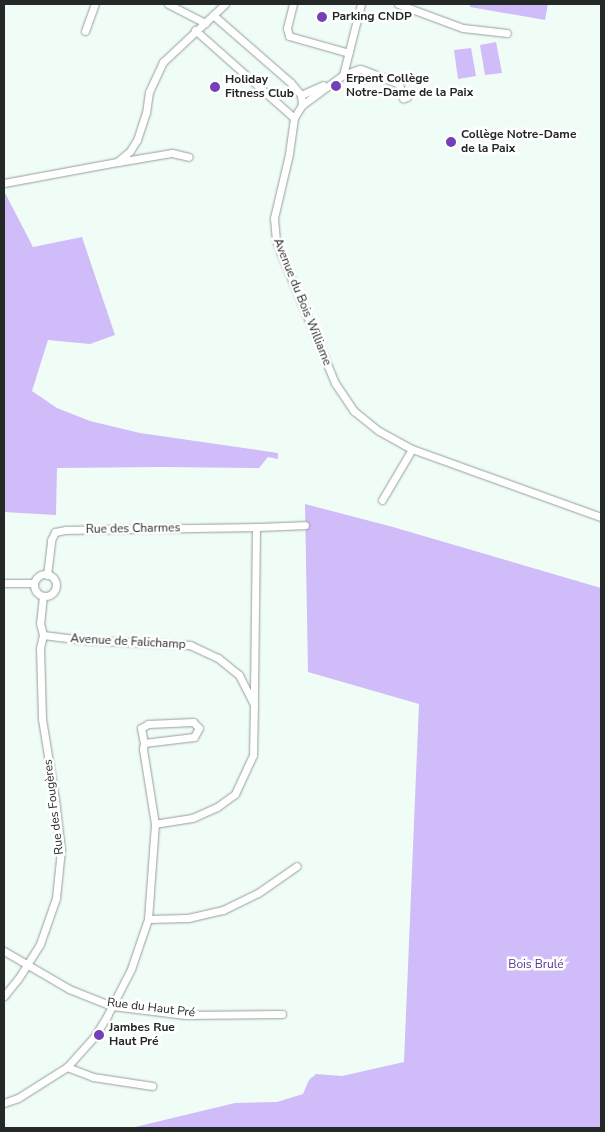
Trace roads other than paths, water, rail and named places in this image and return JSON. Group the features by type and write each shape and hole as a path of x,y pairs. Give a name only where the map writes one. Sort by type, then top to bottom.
{"street":[{"path":"85,31 95,4"},
{"path":"168,4 205,22"},
{"path":"117,162 130,151 137,140 146,113 149,92 163,62 195,30 225,4"},
{"path":"293,4 288,28 289,36 349,53"},
{"path":"343,75 361,4"},
{"path":"398,4 463,28 507,33"},
{"path":"213,15 291,83 301,95 302,105"},
{"path":"195,30 294,118 302,105 343,75 360,69 400,84 403,98 407,97"},
{"path":"301,95 318,89 338,75 346,66"},
{"name":"Avenue du Bois Williame","path":"294,118 289,154 274,218 276,240 335,383 354,411 379,432 412,449 601,517"},
{"path":"4,183 172,153 189,157"},
{"path":"382,500 412,449"},
{"name":"Rue des Charmes","path":"47,575 51,540 55,532 65,530 305,525"},
{"path":"254,704 256,527"},
{"path":"47,575 54,579 56,588 51,595 43,596 36,592 34,583 39,576 47,575"},
{"path":"4,583 34,583"},
{"path":"43,596 40,623 43,635"},
{"name":"Avenue de Falichamp","path":"43,635 83,640 190,645 218,658 239,675 254,704 253,756 235,794 216,807 192,818 155,824"},
{"name":"Rue des Fougères","path":"4,996 18,979 25,965 40,944 56,898 61,850 42,719 40,648 43,635"},
{"path":"239,675 254,671"},
{"path":"4,1103 18,1098 67,1067 94,1037 131,969 148,919 155,824 141,728 148,724 194,722 199,728 194,737 144,743"},
{"path":"148,919 188,918 223,910 258,893 297,866"},
{"name":"Rue du Haut Pré","path":"4,951 69,989 112,1006 185,1015 282,1014"},
{"path":"67,1067 93,1077 152,1086"}],"place":[{"name":"Parking CNDP","path":"322,17"},
{"name":"Erpent Collège Notre-Dame de la Paix","path":"336,86"},
{"name":"Holiday Fitness Club","path":"215,87"},
{"name":"Collège Notre-Dame de la Paix","path":"451,142"},
{"name":"Jambes Rue Haut Pré","path":"99,1035"}],"park label":[{"name":"Bois Brulé","path":"536,965"}]}
